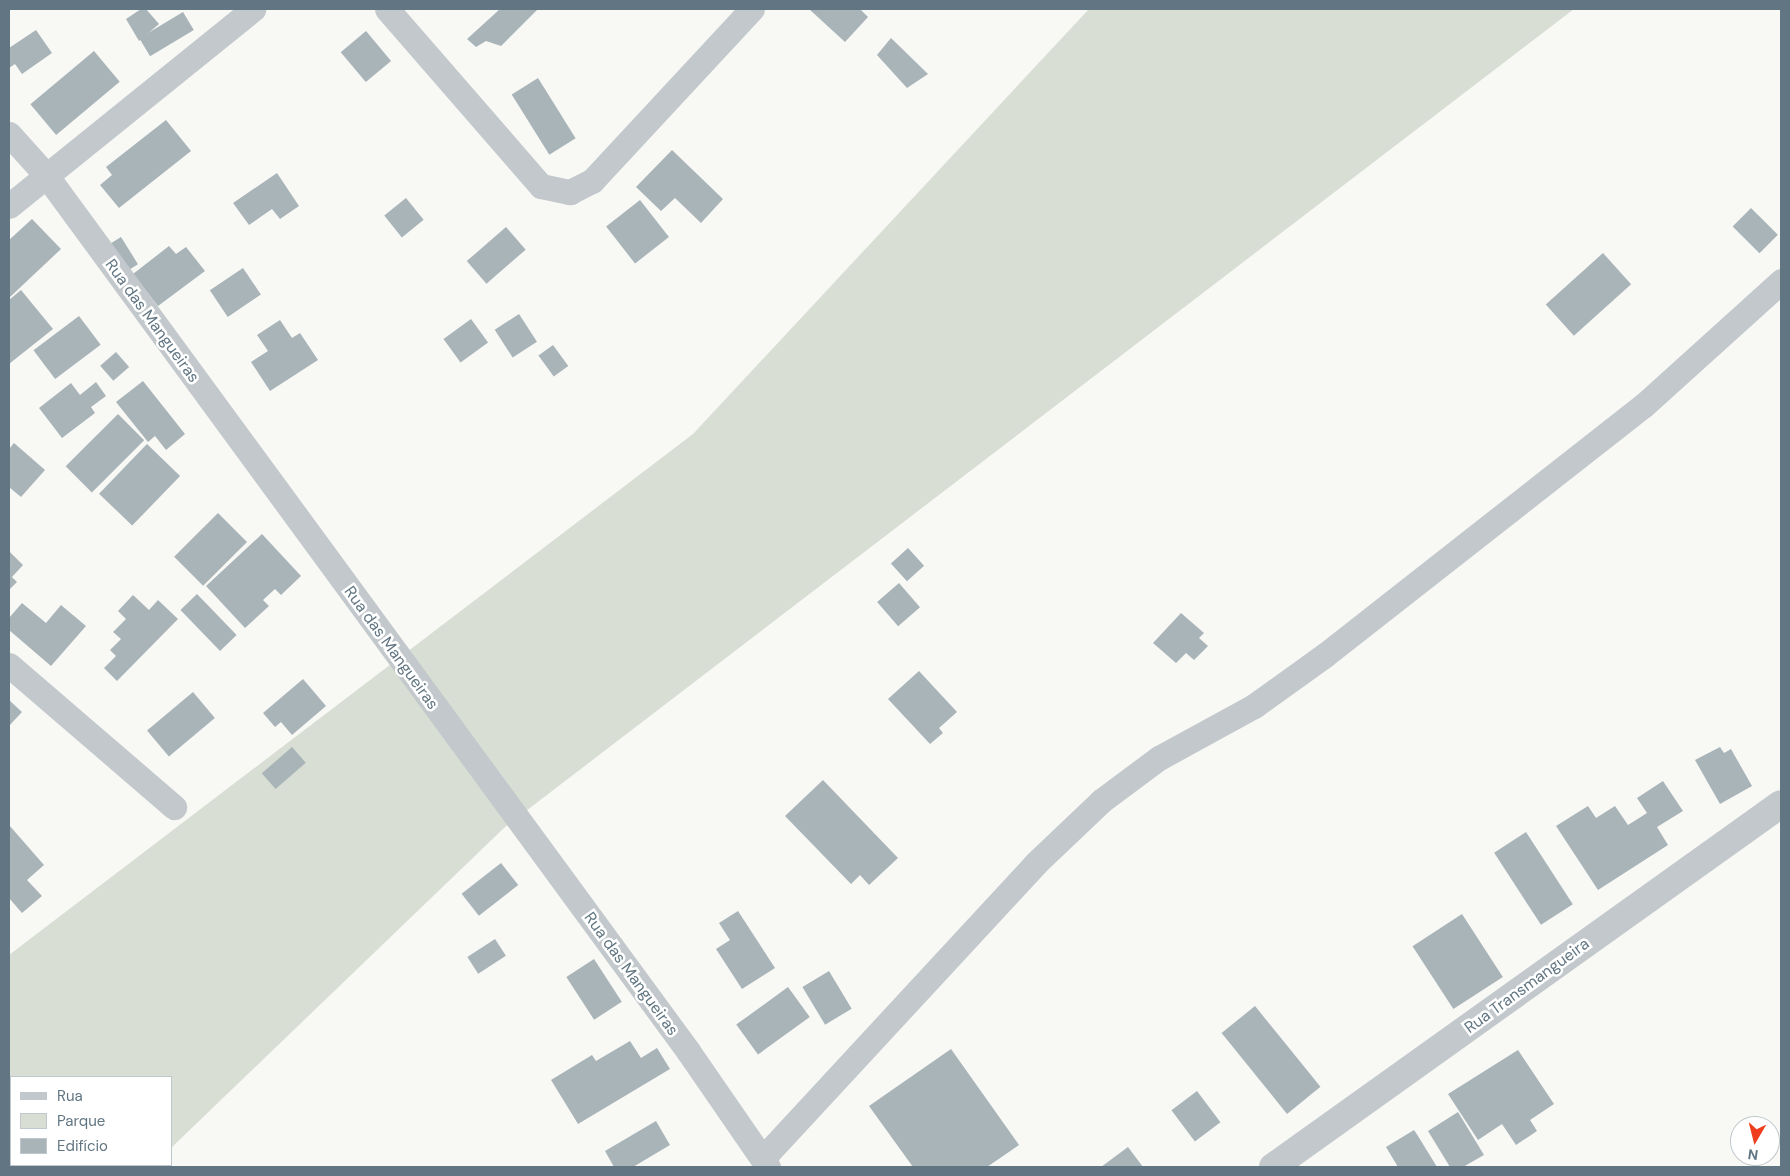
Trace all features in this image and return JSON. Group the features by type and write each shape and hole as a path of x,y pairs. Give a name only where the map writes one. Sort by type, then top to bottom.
{"street":[{"path":"9,206 253,9"},
{"path":"387,9 541,186 570,192 592,181 752,9"},
{"name":"Rua das Mangueiras","path":"9,134 46,175 688,1051 765,1163"},
{"path":"765,1163 1036,863 1101,801 1159,758 1254,706 1325,655 1644,405 1781,281"},
{"path":"9,665 174,808"},
{"name":"Rua Transmangueira","path":"1273,1167 1781,804"}],"green space":[{"path":"1089,9 1574,9 505,827 172,1147 172,1076 10,1076 10,1166 152,1166 9,1167 9,955 693,434"}],"building":[{"path":"141,9 146,9 159,24 139,41 126,19"},
{"path":"500,9 538,9 501,46 486,41 476,47 467,39"},
{"path":"809,9 860,9 868,17 845,42"},
{"path":"183,12 194,30 150,56 139,38"},
{"path":"36,30 52,53 22,74 15,64 9,68 9,48"},
{"path":"366,31 391,61 366,82 341,52"},
{"path":"891,38 928,74 907,88 877,55"},
{"path":"94,51 120,82 56,135 30,104"},
{"path":"538,78 576,138 549,155 512,94"},
{"path":"166,120 191,151 119,208 100,185 112,175 106,167"},
{"path":"672,150 723,199 701,223 675,198 661,211 636,187"},
{"path":"277,173 299,206 280,219 272,209 249,225 233,203"},
{"path":"406,198 424,220 402,237 384,216"},
{"path":"640,200 669,237 635,264 606,226"},
{"path":"1751,208 1778,235 1759,253 1733,226"},
{"path":"32,219 61,249 9,298 9,240"},
{"path":"506,227 526,250 486,284 467,261"},
{"path":"121,237 138,264 123,274 106,247"},
{"path":"169,246 176,254 186,247 205,271 158,306 133,274"},
{"path":"1603,253 1631,284 1574,336 1546,305"},
{"path":"243,268 261,295 228,317 210,290"},
{"path":"21,290 53,329 9,364 9,300"},
{"path":"519,314 537,342 513,357 495,330"},
{"path":"79,316 101,345 55,379 33,350"},
{"path":"471,319 488,342 461,362 443,339"},
{"path":"280,320 292,338 300,333 318,360 270,391 251,362 268,351 257,335"},
{"path":"553,345 568,366 554,377 538,356"},
{"path":"116,352 129,367 113,381 100,366"},
{"path":"143,381 185,434 166,450 155,436 148,442 116,402"},
{"path":"96,382 106,396 91,407 95,413 62,438 39,408 71,383 80,395"},
{"path":"118,414 144,440 92,492 66,466"},
{"path":"14,443 45,470 21,497 9,487 9,449"},
{"path":"147,444 180,476 132,526 99,494"},
{"path":"218,513 247,542 203,586 174,557"},
{"path":"262,534 301,576 281,595 275,589 263,600 269,606 245,628 206,586"},
{"path":"908,548 924,566 907,581 891,563"},
{"path":"9,551 23,565 12,577 17,582 9,590"},
{"path":"899,583 920,607 898,626 877,602"},
{"path":"197,594 237,635 220,651 180,610"},
{"path":"133,595 149,610 158,600 178,619 117,681 104,668 116,656 110,650 121,639 113,632 126,619 118,611"},
{"path":"22,603 46,623 61,605 86,626 51,666 9,630 9,618"},
{"path":"1181,613 1204,633 1199,638 1208,646 1194,660 1186,653 1176,663 1153,643"},
{"path":"919,671 957,712 939,728 943,733 930,744 888,699"},
{"path":"303,679 326,706 292,735 281,722 275,727 263,713"},
{"path":"193,692 215,718 169,757 147,731"},
{"path":"9,700 22,712 9,726"},
{"path":"292,747 306,763 276,789 262,773"},
{"path":"1720,747 1724,753 1731,749 1752,786 1720,804 1695,760"},
{"path":"823,780 898,858 869,885 860,875 851,884 785,816"},
{"path":"1663,781 1683,811 1657,827 1668,845 1598,890 1556,826 1588,806 1596,818 1615,806 1628,825 1647,813 1637,798"},
{"path":"9,825 44,865 27,880 42,896 22,913 9,898"},
{"path":"1526,832 1573,904 1541,925 1494,853"},
{"path":"501,863 518,885 479,916 462,894"},
{"path":"738,911 775,968 742,989 716,949 730,940 719,923"},
{"path":"1462,914 1503,977 1453,1009 1413,946"},
{"path":"495,939 506,956 478,974 467,957"},
{"path":"594,959 622,1002 594,1020 566,977"},
{"path":"829,971 852,1009 825,1025 802,987"},
{"path":"788,987 810,1017 758,1055 736,1025"},
{"path":"1255,1006 1320,1087 1287,1114 1222,1033"},
{"path":"630,1041 641,1058 657,1048 670,1069 578,1124 551,1080 592,1055 596,1061"},
{"path":"951,1049 1019,1145 987,1167 913,1167 869,1106"},
{"path":"1518,1050 1554,1104 1530,1120 1537,1131 1516,1145 1502,1124 1478,1140 1448,1094"},
{"path":"1197,1091 1220,1122 1195,1141 1171,1110"},
{"path":"1458,1112 1484,1155 1463,1167 1450,1167 1428,1131"},
{"path":"656,1121 670,1145 633,1167 614,1167 605,1151"},
{"path":"1414,1130 1437,1167 1398,1167 1386,1147"},
{"path":"1128,1147 1143,1167 1101,1167"}]}
